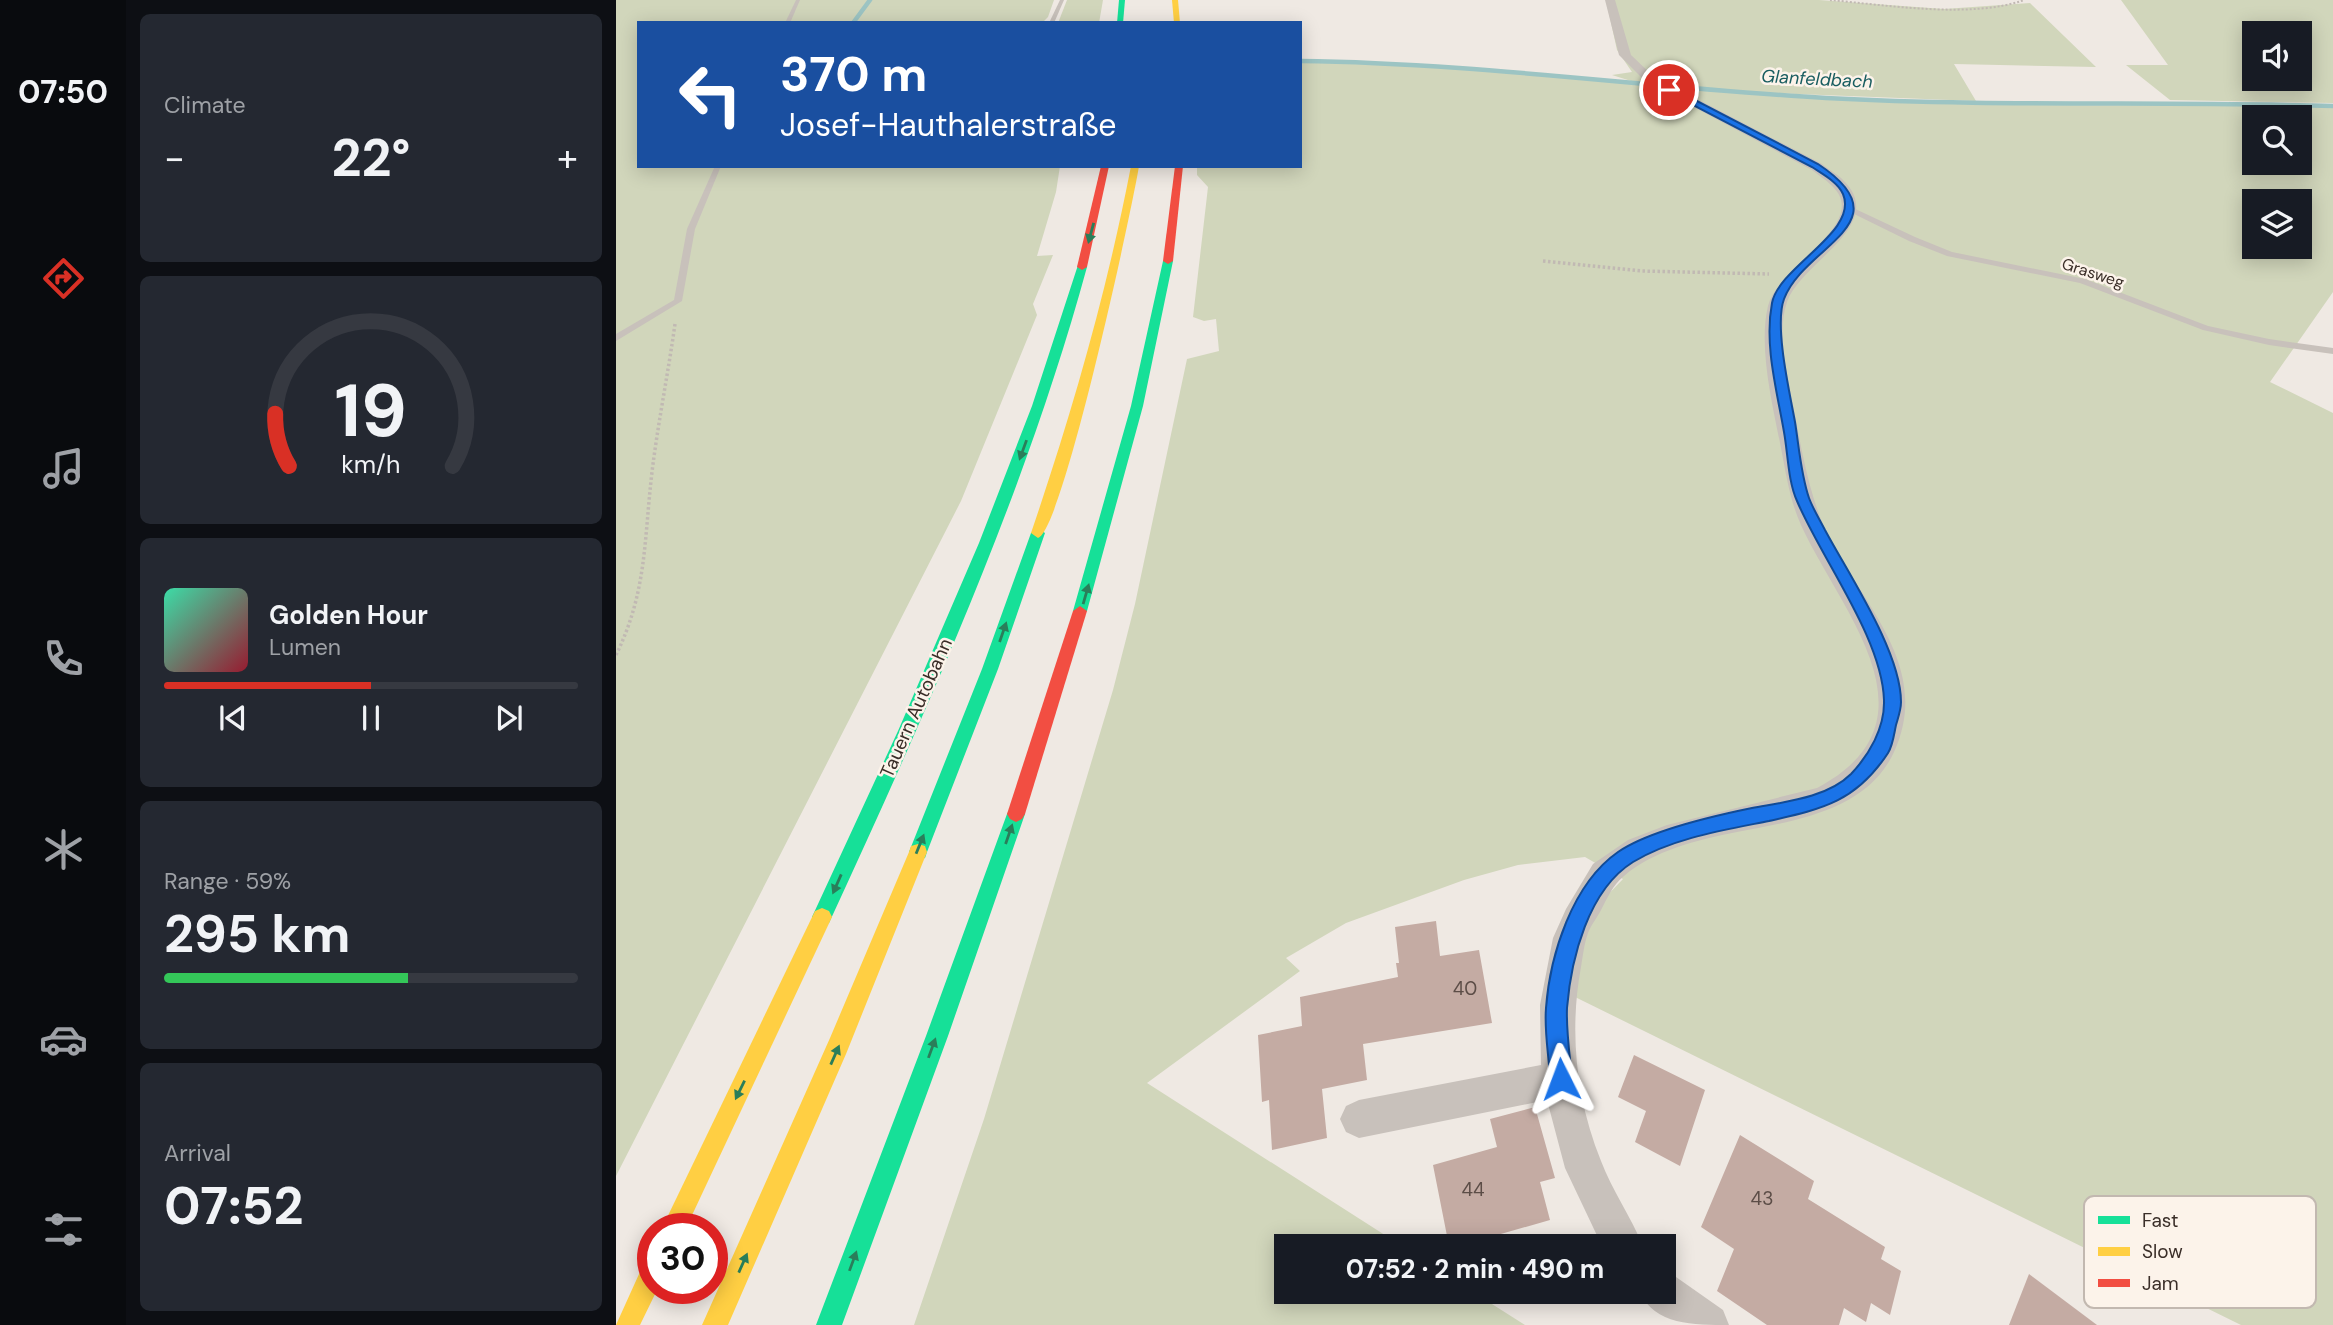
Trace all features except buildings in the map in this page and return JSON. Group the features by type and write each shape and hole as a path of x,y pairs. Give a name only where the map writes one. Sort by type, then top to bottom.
{"highway":[{"path":"1120,21 1122,0"},
{"path":"1175,0 1177,21"},
{"name":"Tauern Autobahn","path":"681,1213 815,934 943,650 1021,455 1063,332 1094,222 1105,168"},
{"path":"715,1325 850,1021 993,660 1066,452 1107,312 1129,213 1135,168"},
{"path":"829,1325 977,926 1067,665 1125,456 1159,316 1176,215 1179,168"},
{"path":"627,1325 637,1304"}],"street":[{"path":"1611,0 1619,40 1625,56 1636,68 1661,85 1827,173 1847,193 1849,208 1839,232 1794,275 1777,301 1776,352 1802,499 1882,652 1892,694 1890,724 1882,748 1856,781 1836,794 1801,806 1710,825 1627,856 1602,875 1571,932 1556,1009 1561,1079 1581,1159 1617,1234"},
{"path":"1359,1118 1561,1079"},
{"path":"1676,1302 1709,1325"}],"lane":[{"path":"788,21 798,0"},
{"path":"1052,21 1062,0"},
{"path":"616,338 678,301 691,229 717,168"},
{"name":"Grasweg","path":"1849,208 1950,254 2082,281 2216,330 2333,351"}],"path":[{"path":"1830,0 1952,8 2010,4 2024,0"},
{"path":"1543,261 1653,271 1794,275"},
{"path":"616,655 632,625 645,575 650,493 678,301"}],"green space":[{"path":"616,0 1054,0 1044,21 637,21 637,168 1060,168 1056,192 1037,256 1053,255 1033,304 1037,315 961,501 616,1176"},
{"path":"1067,0 1103,0 1099,21 1059,21"},
{"path":"1606,0 1819,0 1944,9 2030,3 2096,67 1954,64 1976,101 1747,92 1631,81 1612,75 1632,72 1617,50"},
{"path":"2121,0 2333,0 2333,103 2170,100 2126,65 2168,65"},
{"path":"1302,62 1432,65 1760,94 1889,102 2242,106 2242,175 2312,175 2312,107 2333,107 2333,292 2270,382 2333,413 2333,1325 2241,1325 2206,1308 2316,1308 2316,1196 2084,1196 2084,1248 1573,996 1582,944 1595,908 1623,879 1585,857 1518,865 1464,880 1346,923 1286,958 1300,971 1147,1083 1383,1234 1274,1234 1274,1304 1492,1304 1525,1325 914,1325 984,1119 1113,690 1135,604 1187,359 1219,351 1216,319 1204,321 1193,317 1208,187 1197,175 1197,168 1302,168"}],"waterway":[{"name":"Glanfeldbach","path":"854,21 870,0"},
{"name":"Glanfeldbach","path":"1302,61 1432,66 1760,94 1889,101 2333,106"}],"traffic: fast":[{"path":"1120,21 1122,0"},
{"path":"1080,611 1137,406 1168,261"},
{"path":"822,917 907,731 986,543 1050,372 1082,267"},
{"path":"918,852 990,669 1038,533"},
{"path":"829,1325 937,1036 1016,814"}],"traffic: slow":[{"path":"1175,0 1177,21"},
{"path":"1038,533 1094,352 1117,260 1135,168"},
{"path":"715,1325 838,1046 918,852"},
{"path":"681,1213 822,917"},
{"path":"627,1325 637,1304"}],"traffic: jam":[{"path":"1082,267 1105,168"},
{"path":"1168,261 1179,168"},
{"path":"1016,814 1080,611"}],"route":[{"path":"1561,1079 1556,1009 1571,932 1602,875 1627,856 1675,836 1710,825 1801,806 1836,794 1856,781 1882,748 1893,704 1891,683 1882,652 1802,499 1776,352 1777,301 1794,275 1839,232 1849,208 1847,193 1836,180 1815,165 1669,90"}]}
